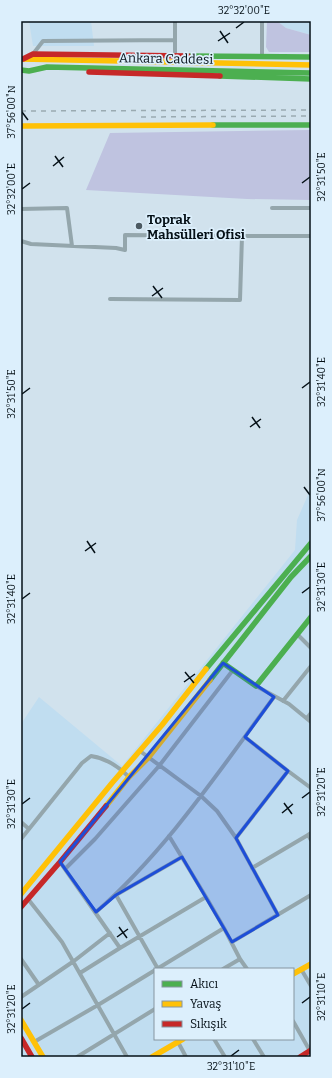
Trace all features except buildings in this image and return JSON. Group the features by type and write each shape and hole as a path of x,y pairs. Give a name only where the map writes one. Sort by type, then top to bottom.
{"main road":[{"path":"22,59 33,54 311,57"},
{"name":"Ankara Caddesi","path":"22,59 311,65"},
{"name":"Ankara Caddesi","path":"21,70 29,71 47,67 311,73"},
{"path":"29,71 311,79"},
{"path":"21,126 311,125"},
{"path":"21,894 311,543"},
{"path":"21,907 60,862 129,777 148,758 291,577 311,556"},
{"path":"222,663 256,686 311,617"},
{"path":"294,973 311,964"},
{"path":"21,1020 43,1057"},
{"path":"22,1040 32,1057"},
{"path":"152,1057 180,1040"},
{"path":"300,1057 311,1051"}],"street":[{"path":"175,21 175,55"},
{"path":"262,21 262,56"},
{"path":"33,54 43,41 175,40"},
{"path":"21,209 67,208 72,246"},
{"path":"272,208 311,208"},
{"path":"21,241 31,244 116,248 125,250 124,235 311,236"},
{"path":"110,299 240,300 242,236"},
{"path":"297,634 311,648"},
{"path":"283,701 311,666"},
{"path":"65,869 95,839 159,766 233,670"},
{"path":"256,686 289,704 311,722"},
{"path":"96,912 116,895 169,836 201,796 274,697"},
{"path":"307,718 311,713"},
{"path":"245,737 311,788"},
{"path":"140,751 201,796 217,811 236,838 278,915"},
{"path":"21,839 82,762 91,756 100,757 123,771 129,777"},
{"path":"236,838 288,771"},
{"path":"21,822 29,829"},
{"path":"252,868 309,834 311,840"},
{"path":"169,836 246,968"},
{"path":"116,895 182,857"},
{"path":"60,862 120,948"},
{"path":"116,895 158,968 224,928"},
{"path":"232,942 311,895"},
{"path":"80,974 120,948 206,897"},
{"path":"28,899 62,942 127,1057"},
{"path":"21,997 74,962 110,933"},
{"path":"225,968 240,959"},
{"path":"21,960 39,985"},
{"path":"301,969 311,986"},
{"path":"34,1042 154,970"},
{"path":"77,1057 154,1010"},
{"path":"294,1023 311,1051"},
{"path":"180,1040 186,1057"},
{"path":"215,1040 224,1057"},
{"path":"254,1040 264,1057"}],"highlighted area":[{"path":"223,663 274,697 245,737 288,771 236,838 278,915 232,942 182,857 116,895 96,912 60,862"}],"shaded area":[{"path":"29,21 91,21 94,46 33,46"},
{"path":"267,21 277,21 286,28 311,35 311,52 269,52 266,47"},
{"path":"277,21 311,21 311,35 286,28"},
{"path":"311,130 311,200 247,199 86,190 110,133"},
{"path":"311,488 311,1057 21,1057 21,724 39,697 122,766 295,550 297,520"}],"railway":[{"path":"21,111 311,110"},
{"path":"141,117 311,116"}],"traffic: fast":[{"path":"188,56 311,57"},
{"path":"21,70 29,71 47,67 311,73"},
{"path":"220,76 311,79"},
{"path":"213,125 311,125"},
{"path":"206,669 311,543"},
{"path":"210,680 291,577 311,556"},
{"path":"223,663 256,686 311,617"}],"traffic: slow":[{"path":"21,59 311,65"},
{"path":"21,126 213,125"},
{"path":"21,894 112,783 162,725 206,669"},
{"path":"106,806 129,777 148,758 210,680"},
{"path":"294,973 311,964"},
{"path":"21,1020 43,1057"},
{"path":"152,1057 181,1040"}],"traffic: jam":[{"path":"23,59 33,54 188,56"},
{"path":"89,72 220,76"},
{"path":"21,907 106,806"},
{"path":"21,1038 32,1057"},
{"path":"300,1057 311,1050"}],"place":[{"name":"Toprak Mahsülleri Ofisi","path":"139,226"}]}
